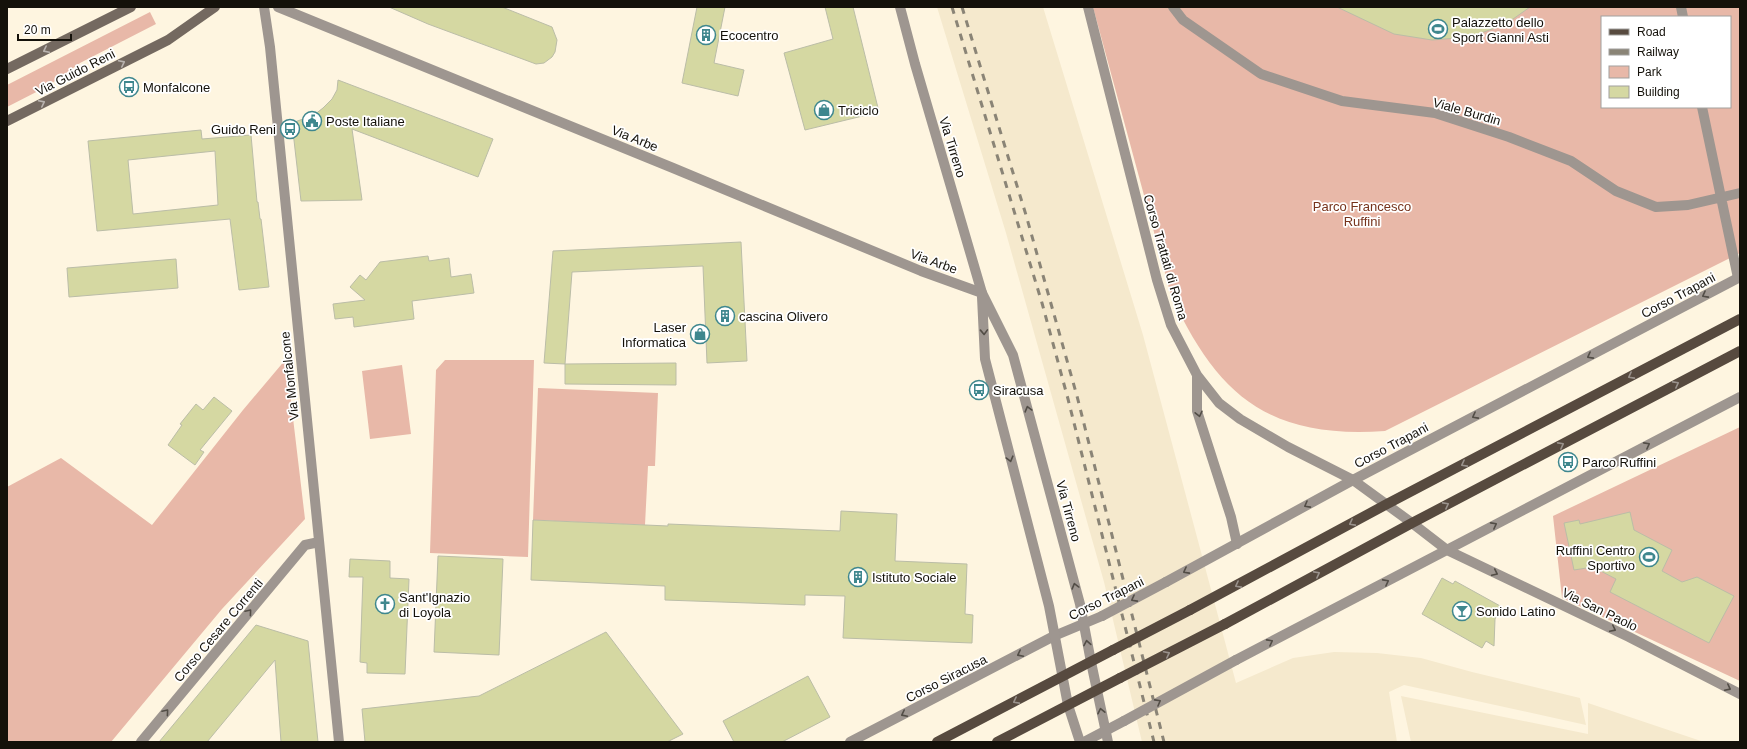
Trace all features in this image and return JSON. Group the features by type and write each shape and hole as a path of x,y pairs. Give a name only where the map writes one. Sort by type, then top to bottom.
{"main road":[{"path":"7,69 131,7"},
{"name":"Via Guido Reni","path":"7,121 168,40 215,7"},
{"path":"936,742 1217,596 1386,504 1740,319"},
{"path":"997,742 1225,624 1412,523 1740,351"}],"street":[{"name":"Via Monfalcone","path":"264,7 270,47 339,742"},
{"name":"Via Arbe","path":"278,7 921,271 982,293"},
{"name":"Via Tirreno","path":"900,7 914,64 982,293 1013,355 1080,604 1096,690 1108,742"},
{"name":"Corso Trattati di Roma","path":"1088,7 1157,280 1171,326 1197,375 1220,403 1240,419 1288,447 1353,480 1448,550"},
{"name":"Viale Burdin","path":"1173,7 1183,20 1261,74 1342,101 1435,114 1509,137 1571,161 1616,192 1656,207 1688,205 1740,193"},
{"path":"1702,108 1739,278"},
{"name":"Corso Trapani","path":"1054,636 1102,616 1353,480 1739,278"},
{"name":"Via Tirreno","path":"982,293 984,359 1047,599 1068,705 1080,742"},
{"path":"1197,375 1197,411 1231,517 1237,544"},
{"path":"1084,742 1236,660 1740,397"},
{"name":"Corso Cesare Correnti","path":"141,742 305,545 319,542"},
{"name":"Via San Paolo","path":"1448,550 1615,630 1740,694"},
{"name":"Corso Siracusa","path":"850,742 1054,636"}],"shaded area":[{"path":"937,7 1043,7 1143,335 1236,683 1293,658 1334,652 1377,653 1421,658 1580,698 1586,725 1404,685 1389,692 1397,742 1142,742 1104,582 1006,233"},
{"path":"1401,696 1588,734 1588,703 1704,742 1411,742"}],"green space":[{"name":"Parco Francesco Ruffini","path":"1093,7 1740,7 1740,253 1385,431 1345,432 1310,427 1279,418 1252,404 1229,385 1208,360 1189,330 1171,295"},
{"path":"150,12 156,24 80,63 48,86 7,107 7,85"},
{"path":"286,359 305,519 222,609 111,742 7,742 7,487 61,458 152,525 243,410"},
{"path":"445,360 534,360 528,557 430,553 436,370"},
{"path":"402,365 411,434 370,439 362,371"},
{"path":"538,388 658,393 655,466 648,466 645,525 533,520"},
{"name":"Ruffini Centro Sportivo","path":"1740,427 1740,681 1562,598 1553,516"}],"building":[{"path":"389,7 502,7 552,27 557,40 555,52 552,57 544,63 536,64 428,24"},
{"name":"Ecocentro","path":"697,7 725,7 714,63 744,70 738,96 682,83"},
{"path":"825,7 853,7 879,112 805,130 784,53 833,39"},
{"name":"Palazzetto dello Sport Gianni Asti","path":"1337,7 1530,7 1506,24 1470,37 1432,40 1394,34"},
{"path":"338,80 493,139 478,177 352,129 362,200 301,201 292,123 314,115 323,108 332,99 337,90"},
{"path":"201,130 202,139 251,135 257,202 261,219 269,287 239,290 230,219 97,231 88,141","holes":["215,151 218,205 133,214 128,160"]},
{"name":"cascina Olivero","path":"741,242 747,361 707,363 703,266 572,272 565,364 544,363 553,251"},
{"path":"428,256 429,261 449,258 451,277 471,274 474,293 412,301 414,319 354,327 353,317 335,319 333,304 365,300 350,287 360,275 366,280 380,262"},
{"path":"176,259 178,288 69,297 67,268"},
{"path":"676,363 676,385 565,384 565,364"},
{"path":"214,397 232,411 200,450 204,452 195,465 168,445 182,425 180,424 196,404 203,410"},
{"name":"Istituto Sociale","path":"841,511 897,514 895,561 967,564 965,614 973,615 972,643 843,638 845,596 805,595 805,605 665,600 665,586 531,580 533,520 840,531"},
{"path":"1630,512 1634,530 1672,550 1662,571 1682,582 1697,577 1734,596 1709,643 1610,592 1616,579 1593,567 1574,570 1564,523 1579,520 1580,524"},
{"path":"438,556 503,559 499,655 434,652"},
{"name":"Sant'Ignazio di Loyola","path":"350,559 390,561 390,578 409,579 405,674 367,673 367,663 360,662 363,577 349,577"},
{"name":"Sonido Latino","path":"1442,578 1453,584 1455,581 1502,607 1495,619 1494,646 1486,641 1482,648 1422,614"},
{"path":"256,625 308,641 318,742 281,742 275,660 207,742 159,742"},
{"path":"606,632 683,734 667,742 365,742 362,709 479,696"},
{"path":"808,676 830,717 782,742 734,742 723,721"}],"railway":[{"path":"952,7 1042,303 1068,399 1154,742"},
{"path":"962,7 1026,215 1077,396 1164,742"}],"place":[{"name":"Palazzetto dello Sport Gianni Asti","path":"1438,29"},
{"name":"Ecocentro","path":"706,35"},
{"name":"Monfalcone","path":"129,87"},
{"name":"Triciclo","path":"824,110"},
{"name":"Poste Italiane","path":"312,121"},
{"name":"Guido Reni","path":"290,129"},
{"name":"cascina Olivero","path":"725,316"},
{"name":"Laser Informatica","path":"700,334"},
{"name":"Siracusa","path":"979,390"},
{"name":"Parco Ruffini","path":"1568,462"},
{"name":"Ruffini Centro Sportivo","path":"1649,557"},
{"name":"Istituto Sociale","path":"858,577"},
{"name":"Sant'Ignazio di Loyola","path":"385,604"},
{"name":"Sonido Latino","path":"1462,611"}]}
